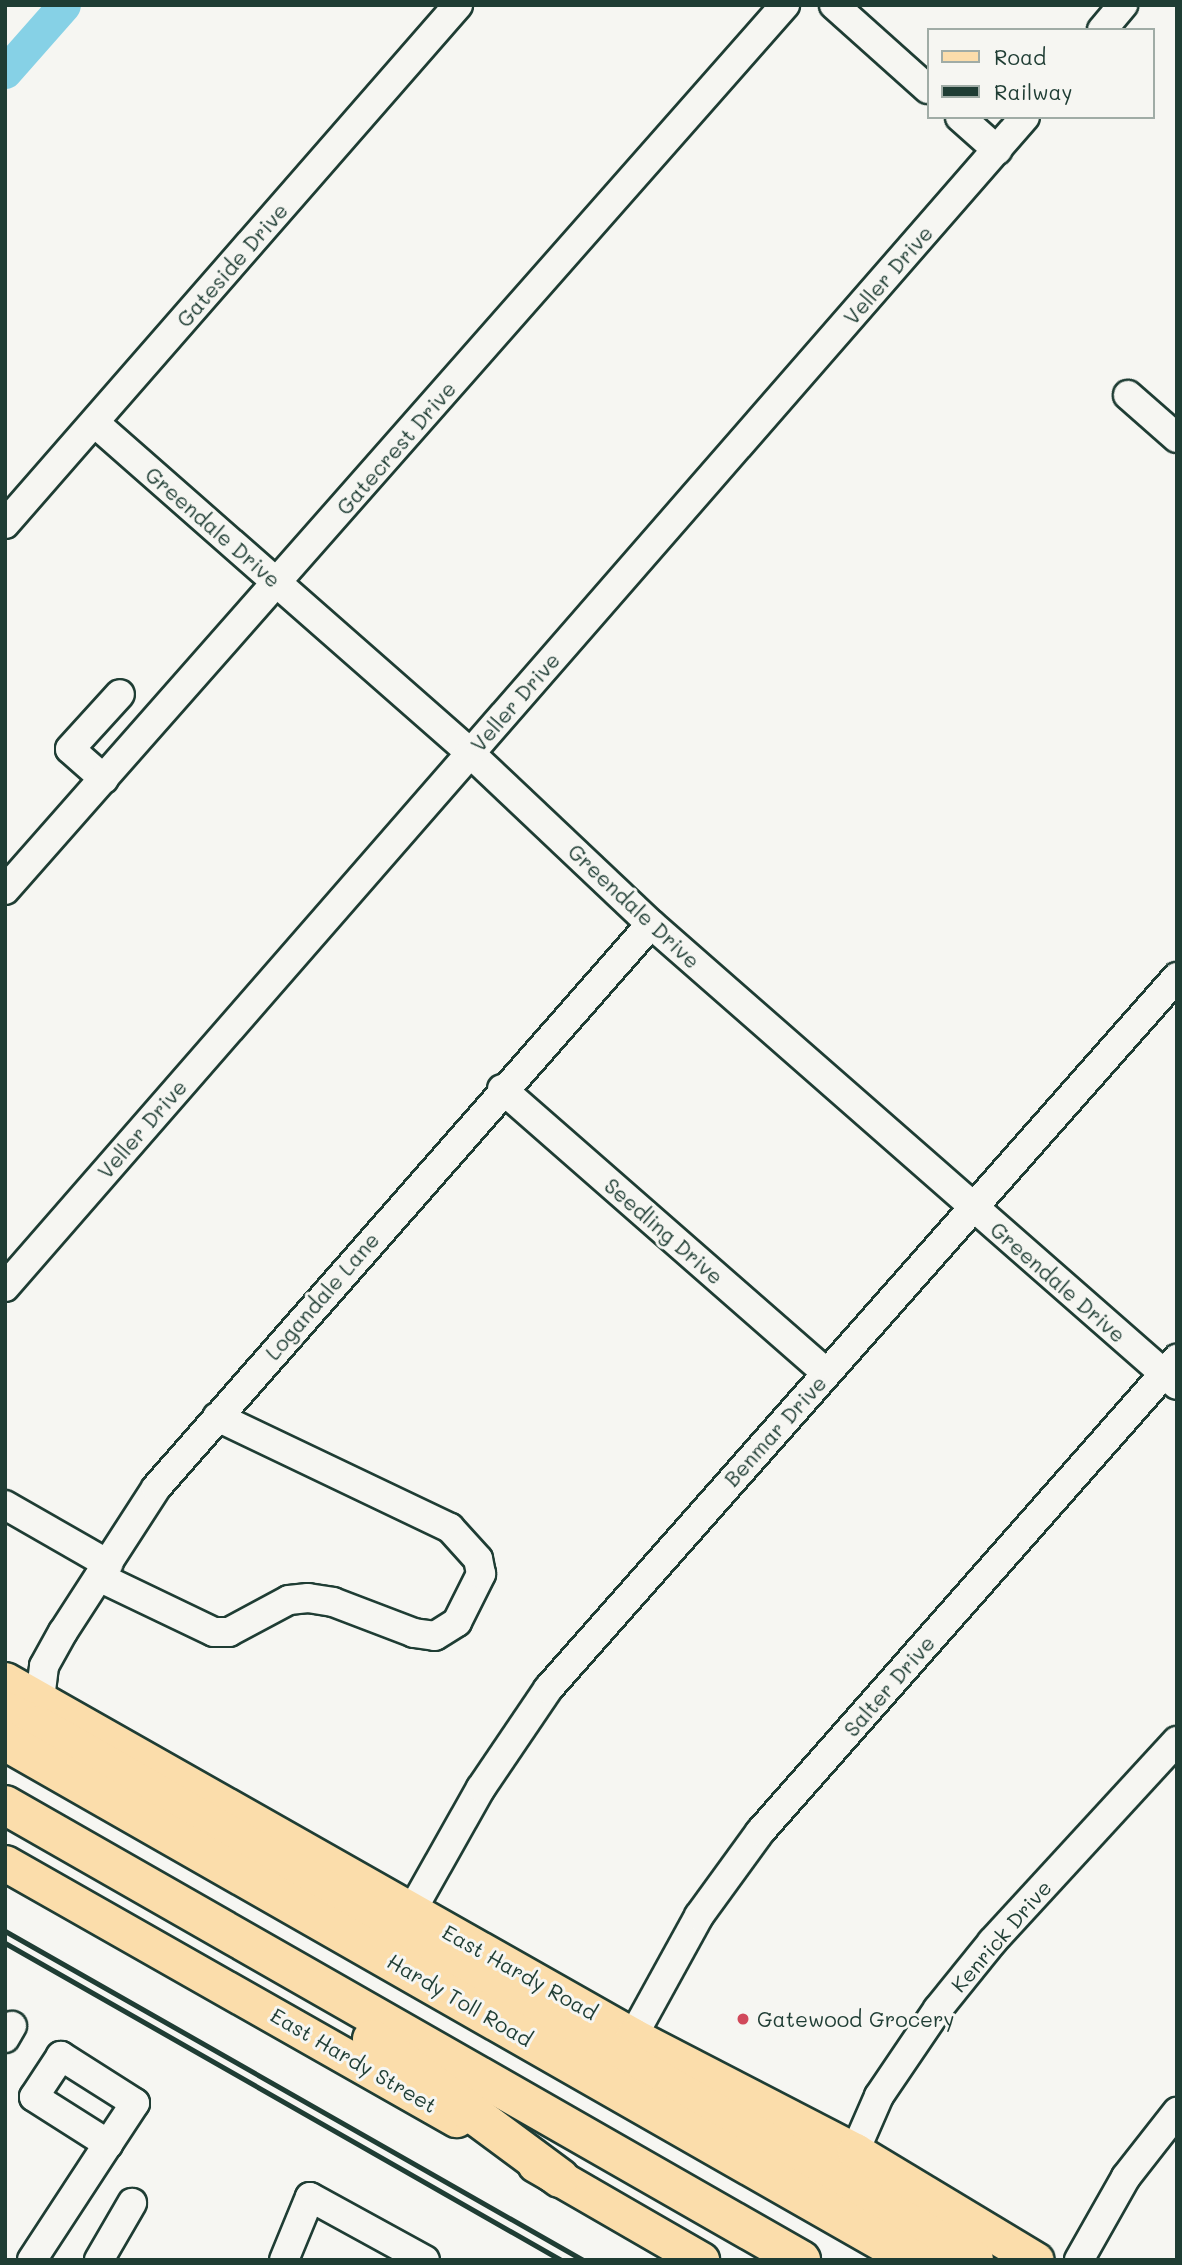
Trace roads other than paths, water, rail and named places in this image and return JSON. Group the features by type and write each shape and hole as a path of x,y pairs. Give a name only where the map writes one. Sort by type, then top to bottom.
{"highway":[{"path":"22,1705 37,1725 974,2260"},
{"name":"Hardy Toll Road","path":"5,1741 914,2260"},
{"path":"5,1805 801,2260"},
{"path":"227,1931 560,2178"},
{"path":"815,2202 950,2260"}],"main road":[{"name":"East Hardy Road","path":"5,1679 22,1705 411,1912 633,2036 855,2151 1037,2260"},
{"name":"East Hardy Street","path":"5,1863 701,2260"}],"street":[{"name":"Gateside Drive","path":"5,524 458,5"},
{"name":"Gatecrest Drive","path":"5,890 785,5"},
{"path":"834,5 926,87"},
{"path":"1104,28 1123,5"},
{"path":"962,119 997,150"},
{"name":"Veller Drive","path":"5,1287 1023,119"},
{"path":"1128,395 1177,438"},
{"name":"Greendale Drive","path":"95,423 470,753 651,923 975,1210 1172,1373"},
{"path":"104,779 70,750 120,694"},
{"name":"Logandale Lane","path":"22,1705 156,1488 502,1089 651,923"},
{"name":"Benmar Drive","path":"411,1912 481,1788 548,1689 826,1373 975,1210 1177,977"},
{"name":"Seedling Drive","path":"502,1089 826,1373"},
{"name":"Salter Drive","path":"633,2036 699,1916 752,1842 1172,1373"},
{"path":"5,1505 103,1571 214,1632 229,1632 289,1600 308,1598 333,1602 414,1633 435,1636 457,1622 481,1574 478,1559 450,1528 218,1417"},
{"name":"Kenrick Drive","path":"855,2151 879,2096 938,2009 992,1942 1177,1741"},
{"path":"1079,2260 1126,2177 1177,2112"},
{"path":"32,2260 108,2144"},
{"path":"284,2260 310,2197 425,2260"},
{"path":"99,2260 132,2203"}],"waterway":[{"path":"5,72 64,5"}],"railway":[{"path":"5,1931 583,2260"},
{"path":"5,1943 561,2260"}],"place":[{"name":"Gatewood Grocery","path":"743,2019"}]}
